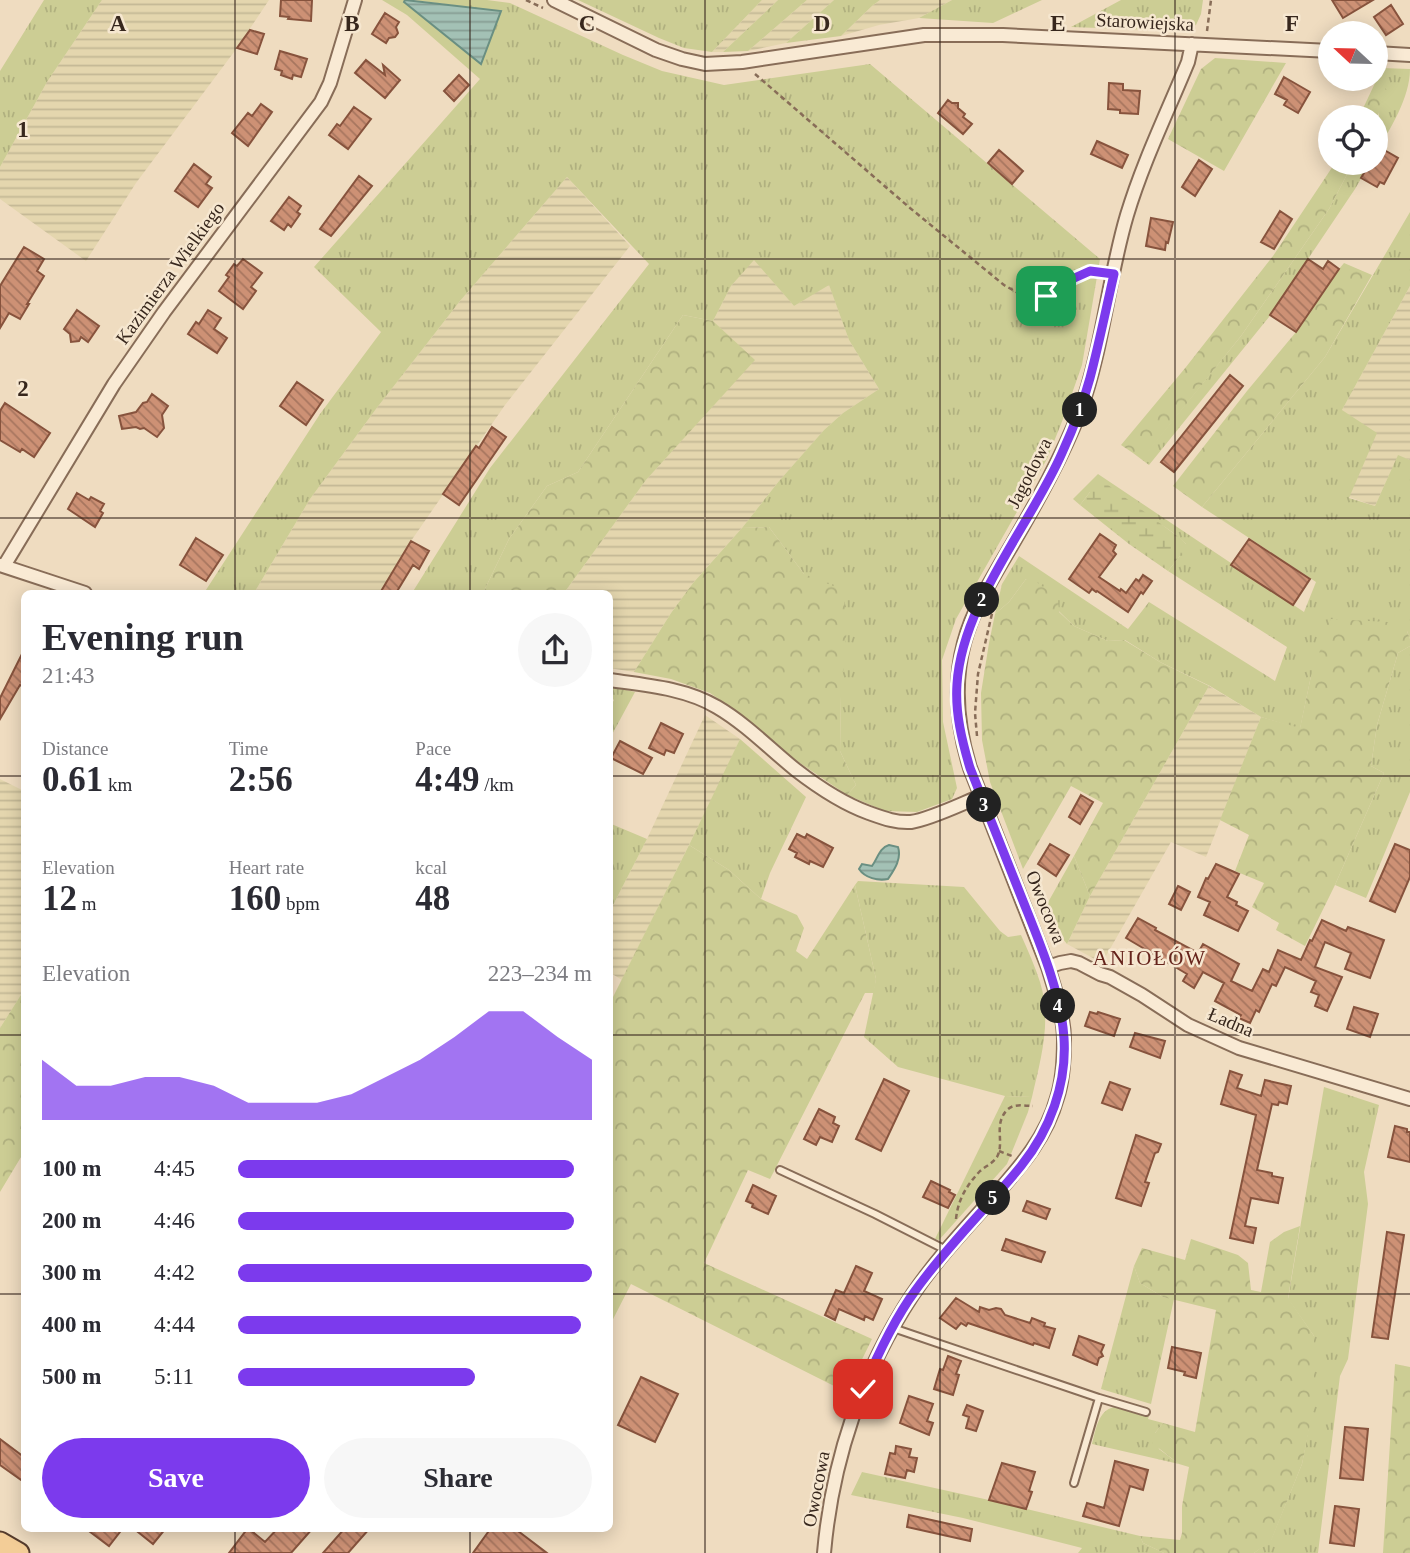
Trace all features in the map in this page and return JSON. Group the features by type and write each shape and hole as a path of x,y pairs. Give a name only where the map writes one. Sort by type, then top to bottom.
{"main road":[{"path":"0,1542 19,1553"}],"street":[{"name":"Kazimierza Wielkiego","path":"2,565 114,384 164,312 321,102 330,83 355,0"},
{"name":"Starowiejska","path":"553,6 682,60 705,64 743,62 924,35 1003,35 1318,50"},
{"name":"Jagodowa","path":"981,796 963,745 957,710 957,685 965,640 975,612 1056,467 1080,411 1090,380 1127,216 1188,62 1192,44"},
{"path":"1388,54 1410,55"},
{"path":"2,565 76,590"},
{"path":"613,681 699,698 718,707 798,772 856,808 889,821 911,822 981,796"},
{"name":"Owocowa","path":"824,1553 834,1483 845,1440 877,1357 914,1293 1036,1146 1058,1098 1064,1038 1058,1002 1048,967 981,796"},
{"name":"Ładna","path":"1048,967 1060,962 1079,963 1142,995 1188,1025 1240,1048 1410,1099"}],"lane":[{"path":"780,1170 947,1250"},
{"path":"893,1328 1146,1412"},
{"path":"1074,1483 1098,1398"}],"path":[{"path":"526,0 553,6"},
{"path":"1206,44 1211,0"},
{"path":"743,62 910,208 1004,285 1032,301 1090,271 1114,274"},
{"path":"977,742 975,713 978,674 996,596"},
{"path":"956,1226 962,1194 982,1170 996,1159 1000,1123 1006,1112 1013,1106 1033,1106"},
{"path":"999,1151 1013,1156"}],"shaded area":[{"path":"102,0 269,0 237,48 136,183 86,261 0,199 0,167 47,82"},
{"path":"762,0 778,0 723,52 712,52"},
{"path":"807,0 834,0 786,43 748,51"},
{"path":"880,0 952,0 919,18 879,25 841,36"},
{"path":"404,2 501,11 481,64"},
{"path":"567,177 630,246 505,405 411,541 382,590 256,590 310,499 460,301"},
{"path":"754,259 794,306 829,284 849,340 879,389 843,413 824,430 779,481 693,583 634,672 613,669 613,590 566,590 646,480 754,360 713,321 731,286"},
{"path":"1410,286 1410,460 1398,456 1375,506 1349,497 1342,410"},
{"path":"1209,686 1261,717 1206,857 1171,842 1102,963 1067,944 1090,896"},
{"path":"705,715 740,739 622,980 613,974 613,905"},
{"path":"0,779 21,790 21,995 0,1028"},
{"path":"889,845 898,847 899,856 888,879 872,878 859,869 862,864 872,866 881,851"}],"green space":[{"path":"44,0 102,0 47,82 0,167 0,71"},
{"path":"382,0 405,0 480,63 500,11 413,0 487,0 510,3 662,71 724,85 870,64 1100,259 1082,365 1063,419 1047,459 956,619 942,660 943,722 957,788 952,799 917,812 885,811 847,795 856,785 840,751 841,696 804,574 769,527 742,528 824,430 843,413 879,389 849,340 829,285 794,306 754,260 731,286 713,321 683,315 578,472 547,486 509,539 484,590 414,590 490,468 649,264 567,177 460,301 376,409 310,499 256,590 206,590 320,414 381,332 314,267 480,79 407,15"},
{"path":"578,0 762,0 712,52 684,48"},
{"path":"778,0 807,0 748,51 723,52"},
{"path":"834,0 880,0 841,36 786,43"},
{"path":"952,0 1042,0 993,23 919,18"},
{"path":"1121,0 1203,0 1196,25 1182,31 1071,27"},
{"path":"1215,58 1286,63 1224,171 1168,139 1201,69"},
{"path":"1388,68 1410,69 1407,91 1388,133 1388,105 1378,105 1376,91 1388,91"},
{"path":"1371,91 1387,91 1382,105 1365,105"},
{"path":"1327,175 1347,175 1329,209 1241,336 1147,453 1133,453 1121,445 1186,367 1273,256"},
{"path":"1347,175 1363,175 1269,317 1149,465 1133,453 1147,452 1241,336 1329,209"},
{"path":"1410,212 1410,286 1342,410 1377,433 1349,498 1375,506 1398,455 1410,460 1410,639 1407,631 1311,676 1300,729 1261,717 1125,640 1108,641 1074,626 1026,579 1009,602 995,614 1002,584 1019,556 1128,629 1149,602 1275,681 1287,647 1168,571 1186,544 1153,520 1090,492 1080,505 1073,499 1098,474 1304,612 1316,582 1202,507 1325,357"},
{"path":"1344,263 1372,275 1325,357 1202,507 1173,486 1296,332"},
{"path":"683,315 713,321 755,360 646,480 566,590 484,590 509,539 547,486 578,472"},
{"path":"1101,484 1108,485 1180,538 1190,554 1180,556 1168,571 1129,544 1080,505 1090,492"},
{"path":"769,527 804,574 843,590 847,627 841,696 840,751 856,785 847,795 794,759 739,713 710,693 671,679 634,672 693,583 742,528"},
{"path":"1026,579 1038,583 1058,598 1059,612 1074,626 1108,641 1124,640 1160,662 1209,686 1090,896 1074,856 1103,803 1071,786 1023,869 990,782 982,740 981,693 989,643 995,614 1009,602"},
{"path":"1331,619 1388,622 1407,631 1410,646 1398,653 1377,725 1371,766 1384,773 1305,946 1276,930 1279,923 1252,907 1264,883 1235,871 1249,835 1220,820 1261,717 1300,728 1311,676"},
{"path":"1410,646 1410,792 1366,898 1335,885 1384,773 1371,766 1377,725 1398,653"},
{"path":"613,687 635,692 613,733 613,702"},
{"path":"740,739 806,797 770,873 761,899 729,870 689,845"},
{"path":"613,825 647,839 613,905"},
{"path":"689,845 729,870 761,899 797,915 804,928 796,951 807,959 855,885 876,979 874,993 865,993 770,1179 748,1170 704,1263 872,1339 846,1392 631,1284 613,1319 613,997"},
{"path":"1074,856 1090,896 1067,944 1042,913"},
{"path":"858,881 964,887 1000,931 1008,937 1021,935 1040,982 1045,1011 1044,1040 1032,1097 1005,1096 898,1067 864,1037 876,979 855,885"},
{"path":"21,995 21,1157 0,1192 0,1028"},
{"path":"1324,1087 1379,1105 1364,1172 1368,1204 1348,1359 1340,1376 1318,1553 1254,1553 1271,1540 1302,1464 1313,1405 1314,1336 1288,1299"},
{"path":"1005,1096 1032,1097 1007,1164 939,1240 935,1239"},
{"path":"1300,1226 1288,1298 1314,1336 1314,1405 1302,1464 1271,1541 1254,1553 1164,1553 1143,1543 1140,1536 1180,1540 1182,1506 1189,1467 1179,1464 1152,1443 1155,1433 1163,1423 1195,1432 1216,1310 1163,1297 1140,1283 1134,1266 1142,1248 1185,1260 1191,1239 1238,1255 1248,1263 1251,1290 1261,1292 1270,1242 1284,1232"},
{"path":"1134,1266 1140,1283 1163,1297 1174,1299 1151,1404 1101,1389"},
{"path":"1395,1364 1410,1367 1410,1553 1383,1553"},
{"path":"1114,1407 1149,1416 1148,1419 1163,1423 1155,1433 1159,1449 1179,1464 1092,1444 1101,1417 1104,1412"},
{"path":"862,1472 1140,1536 1143,1543 1164,1553 1078,1553 1082,1548 963,1518 851,1495"}],"building":[{"path":"281,0 312,0 311,21 280,16"},
{"path":"1332,0 1373,0 1343,18"},
{"path":"1391,5 1403,24 1388,34 1388,21 1377,21 1374,17"},
{"path":"385,13 399,22 396,27 398,33 386,43 372,34"},
{"path":"250,30 264,34 257,54 237,48"},
{"path":"280,51 307,59 301,77 293,75 292,79 281,75 282,71 275,69"},
{"path":"366,60 385,75 383,65 400,80 385,98 355,73"},
{"path":"459,75 469,85 454,101 444,91"},
{"path":"1284,77 1310,92 1298,113 1284,105 1287,100 1275,94"},
{"path":"1109,83 1123,84 1123,90 1140,91 1138,114 1108,109"},
{"path":"948,100 958,103 958,108 965,114 963,117 972,124 963,134 938,113"},
{"path":"261,104 272,112 248,146 232,133 248,113 252,116"},
{"path":"354,107 371,119 348,149 329,135 337,124 340,126"},
{"path":"1097,141 1128,155 1122,168 1091,154"},
{"path":"999,150 1023,171 1012,184 988,163"},
{"path":"1388,152 1398,158 1384,184 1380,182 1377,187 1361,178 1363,175 1388,175"},
{"path":"1199,160 1212,169 1195,196 1182,187"},
{"path":"194,164 211,177 206,184 212,188 198,207 175,191"},
{"path":"359,176 372,186 331,236 320,229"},
{"path":"289,197 301,206 297,212 300,214 291,227 288,224 284,230 271,221"},
{"path":"1280,211 1292,219 1274,249 1261,242"},
{"path":"1151,218 1173,222 1165,250 1146,246"},
{"path":"24,247 44,259 37,271 44,276 20,319 9,313 0,328 0,286"},
{"path":"243,259 262,273 251,287 256,291 243,309 219,291 234,264 237,266"},
{"path":"1308,259 1323,269 1328,261 1339,269 1296,332 1270,315"},
{"path":"77,310 99,326 88,342 81,337 79,341 71,342 70,334 64,329"},
{"path":"208,310 221,318 214,329 227,338 217,353 188,334"},
{"path":"1230,375 1243,386 1174,472 1161,462"},
{"path":"297,382 323,400 306,425 280,406"},
{"path":"152,394 168,406 162,415 164,428 157,437 144,428 122,429 119,416 136,412"},
{"path":"5,403 50,433 34,457 0,440 0,411"},
{"path":"492,427 506,437 459,505 443,494"},
{"path":"77,493 104,504 100,511 103,513 95,527 68,509"},
{"path":"1100,534 1116,545 1113,551 1116,554 1099,577 1126,593 1136,579 1139,581 1143,575 1152,581 1128,612 1097,591 1092,589 1089,593 1069,579"},
{"path":"196,538 223,555 206,581 180,565"},
{"path":"1249,539 1310,579 1293,605 1231,565"},
{"path":"411,541 429,551 419,569 413,565 398,590 382,590"},
{"path":"21,656 21,686 0,719 0,698"},
{"path":"661,723 683,734 674,753 666,750 664,755 649,748"},
{"path":"620,741 652,758 643,774 613,759"},
{"path":"1081,795 1093,802 1080,824 1069,817"},
{"path":"797,834 805,838 807,834 833,848 823,867 795,857 797,853 789,849"},
{"path":"1050,844 1069,855 1056,876 1038,864"},
{"path":"1395,844 1410,850 1410,877 1395,912 1370,901"},
{"path":"1216,864 1239,874 1227,897 1248,911 1238,931 1204,915 1210,902 1198,897"},
{"path":"1178,886 1190,892 1181,910 1169,904"},
{"path":"1138,918 1198,953 1203,944 1239,964 1231,981 1252,991 1263,969 1269,972 1278,950 1301,960 1322,920 1346,931 1348,927 1384,940 1370,978 1345,969 1351,953 1325,942 1315,967 1342,977 1327,1011 1315,1006 1319,995 1311,992 1316,981 1285,967 1276,986 1272,984 1259,1012 1256,1010 1250,1023 1215,1001 1224,983 1203,972 1194,988 1183,981 1187,974 1126,938"},
{"path":"1354,1007 1378,1014 1370,1037 1347,1029"},
{"path":"1090,1012 1120,1019 1114,1036 1085,1026"},
{"path":"1135,1033 1165,1041 1160,1058 1130,1047"},
{"path":"1230,1071 1242,1075 1237,1088 1261,1096 1265,1080 1291,1086 1287,1104 1272,1104 1257,1170 1283,1178 1278,1203 1251,1198 1245,1226 1256,1228 1253,1243 1230,1238 1256,1115 1221,1104"},
{"path":"884,1079 909,1091 881,1151 856,1139"},
{"path":"1110,1082 1130,1089 1122,1110 1102,1103"},
{"path":"819,1109 835,1117 833,1123 839,1126 832,1142 820,1137 816,1145 804,1139"},
{"path":"1395,1126 1410,1132 1410,1162 1388,1157"},
{"path":"1136,1135 1161,1144 1145,1182 1149,1183 1141,1206 1116,1198"},
{"path":"931,1181 955,1195 948,1208 923,1197"},
{"path":"753,1185 776,1196 768,1214 752,1207 753,1204 746,1201"},
{"path":"1027,1201 1050,1209 1046,1219 1023,1211"},
{"path":"1387,1232 1404,1235 1388,1339 1372,1337"},
{"path":"1006,1239 1045,1252 1041,1262 1002,1250"},
{"path":"856,1266 872,1273 864,1291 882,1299 873,1320 865,1316 864,1320 839,1309 835,1320 825,1315 836,1290 844,1293"},
{"path":"956,1298 979,1312 980,1307 989,1310 996,1308 1001,1309 1005,1315 1030,1323 1032,1318 1045,1323 1044,1326 1055,1329 1049,1348 968,1323 966,1326 961,1323 956,1329 940,1318"},
{"path":"1079,1336 1104,1345 1101,1352 1103,1356 1099,1358 1097,1365 1073,1355"},
{"path":"1172,1347 1201,1353 1196,1378 1168,1368"},
{"path":"948,1356 961,1361 953,1395 934,1389 940,1369 943,1370"},
{"path":"641,1377 678,1394 655,1442 618,1425"},
{"path":"909,1396 933,1404 927,1421 933,1423 929,1435 900,1423"},
{"path":"967,1405 983,1411 976,1431 966,1428 969,1417 963,1415"},
{"path":"1345,1427 1368,1429 1363,1480 1340,1478"},
{"path":"0,1439 21,1455 21,1480 0,1465"},
{"path":"896,1446 911,1449 909,1457 917,1458 914,1472 907,1470 905,1478 885,1474 890,1453 895,1454"},
{"path":"1115,1461 1148,1470 1143,1490 1130,1486 1119,1526 1083,1516 1087,1503 1104,1508"},
{"path":"1002,1463 1035,1472 1026,1509 989,1500"},
{"path":"1335,1506 1359,1509 1354,1546 1330,1543"},
{"path":"909,1515 972,1529 970,1541 907,1527"},
{"path":"90,1532 120,1532 109,1546"},
{"path":"138,1532 163,1532 153,1544"},
{"path":"245,1532 253,1532 265,1542 274,1532 309,1532 291,1553 229,1553"},
{"path":"341,1532 366,1532 348,1553 323,1553"},
{"path":"488,1532 519,1532 547,1553 473,1553"}],"district":[{"name":"ANIOŁÓW","path":"1150,958"}],"route":[{"path":"863,1389 877,1357 914,1293 949,1247 1022,1165 1036,1146 1058,1098 1064,1038 1058,1002 1048,967 970,768 957,710 959,665 975,612 1056,467 1080,411 1090,380 1114,274 1090,271 1046,296"}]}
